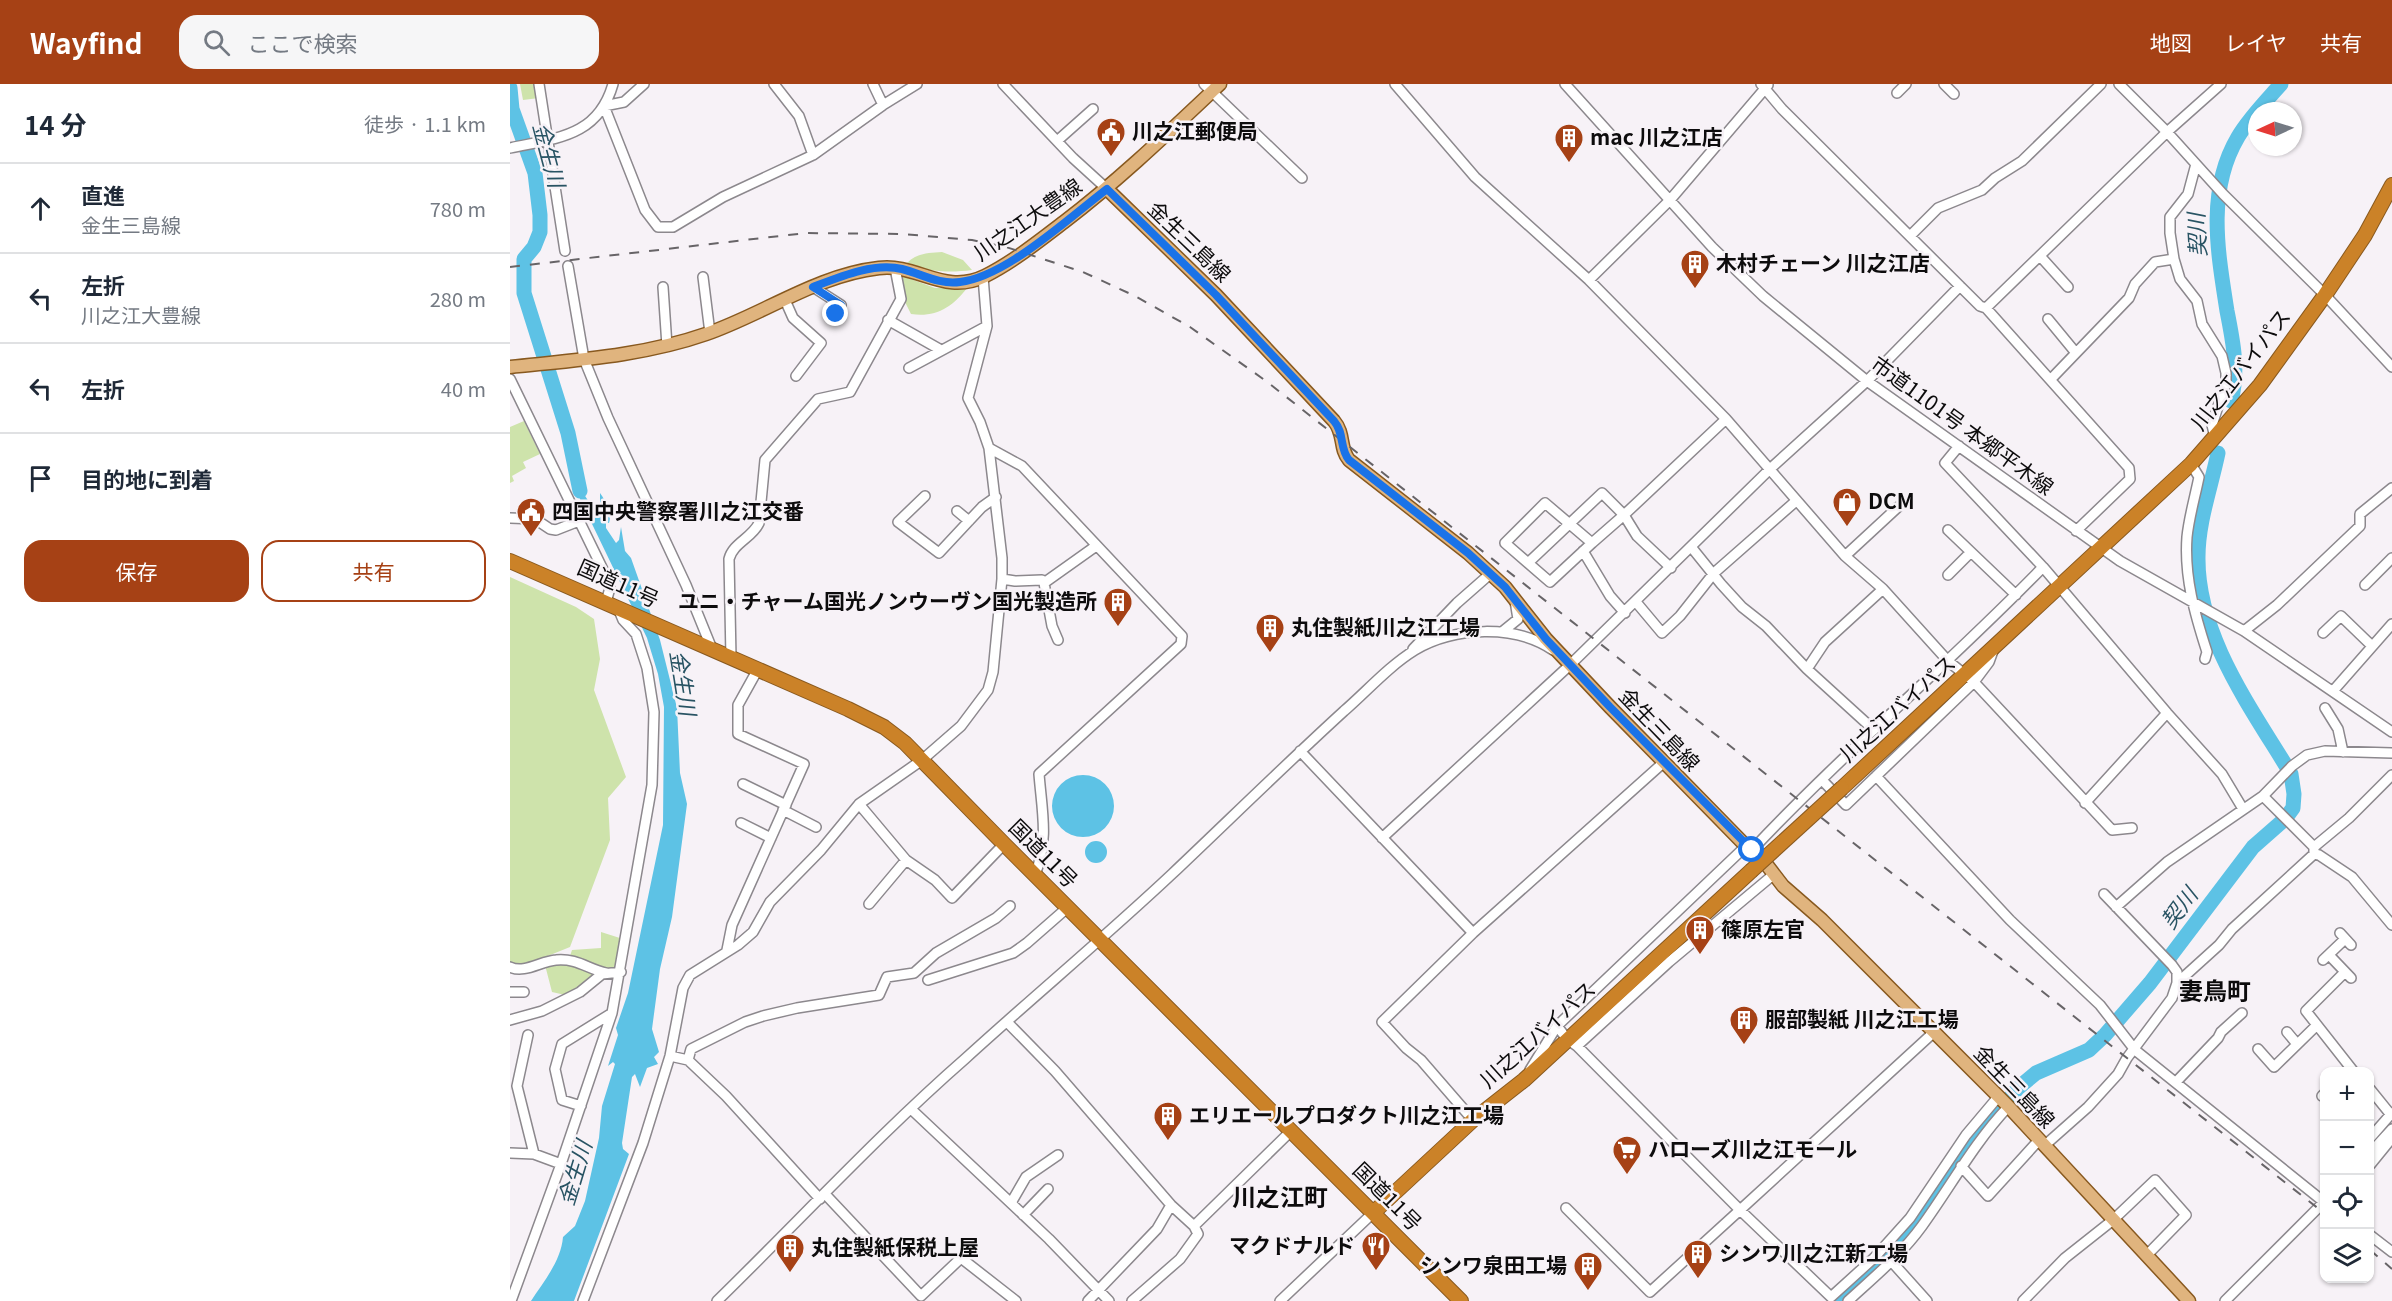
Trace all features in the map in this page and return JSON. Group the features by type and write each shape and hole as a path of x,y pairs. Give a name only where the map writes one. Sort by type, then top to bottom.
{"highway":[{"name":"川之江バイパス","path":"1374,1212 1473,1120 1572,1042 1751,871 1842,788 1970,679 1994,648 2191,464 2260,385 2325,296 2365,235 2392,185"},
{"name":"国道11号","path":"510,561 758,669 884,727 905,742 1067,908 1461,1301"}],"main road":[{"name":"川之江大豊線","path":"510,367 584,359 667,346 710,333 813,287 867,270 895,268 946,283 958,283 983,277 1023,253 1107,189 1212,86"},
{"name":"金生三島線","path":"1107,189 1216,295 1334,421 1340,428 1343,449 1349,460 1468,553 1514,598 1528,618 1664,763 1749,848 1794,897 1822,920 2003,1102 2189,1301"}],"street":[{"path":"539,84 565,251"},
{"path":"510,148 583,129 604,106 613,84"},
{"path":"604,106 624,102 644,84"},
{"path":"774,84 799,116 813,156"},
{"path":"873,84 883,105"},
{"path":"604,106 645,210 658,227 673,227 723,197 804,158 813,156 916,84"},
{"path":"1004,84 1057,141 1107,189"},
{"path":"1395,84 1475,177 1589,280 1726,419 1771,468 1796,501 1845,556 1883,589 1948,661 1970,679 2112,830 2132,828"},
{"name":"市道1101号 本郷平木線","path":"1565,84 1712,247 1763,296 1867,381 2076,531 2244,631 2392,732"},
{"path":"1897,93 1906,84"},
{"path":"1944,84 1954,94"},
{"path":"1910,236 1938,208 1982,190 1995,178 2022,161 2102,84"},
{"path":"2119,84 2168,132 2223,194 2392,366"},
{"path":"1986,309 2168,132 2221,84"},
{"path":"1589,280 1670,200 1765,85 1782,109 1980,306 1986,309 2129,468 2130,479 2076,531"},
{"path":"1212,86 1302,178"},
{"path":"1057,141 1093,109"},
{"path":"2196,164 2188,194 2170,216 2174,259 2180,279 2197,301 2202,324 2222,356 2226,373 2226,382 2212,424 2214,438"},
{"path":"2040,256 2068,287"},
{"path":"2051,379 2129,298 2135,284 2156,262 2174,259"},
{"path":"568,266 584,359 608,418 686,585 712,650"},
{"path":"731,658 729,559 731,552 756,529 759,523 765,460 818,399 850,392 901,299 895,268"},
{"path":"702,277 710,333"},
{"path":"583,1301 643,1143 670,1056 686,981 690,975 738,945 753,932 770,902 821,850 859,804 922,760 961,726 988,690 993,672 1002,579 996,497 989,448 969,398 987,326 983,277"},
{"path":"1382,838 1569,662 1625,613 1771,468 1867,381 1960,286"},
{"path":"663,287 667,346"},
{"path":"813,287 841,305 836,314"},
{"path":"785,300 793,318 821,343 796,376"},
{"path":"2048,319 2076,353"},
{"path":"888,320 940,350"},
{"path":"909,368 987,326"},
{"path":"510,379 609,582 612,605 636,634 647,668 654,712 652,785 621,972 612,1012 561,1164 511,1301"},
{"path":"1592,543 1545,502 1505,543 1550,582 1726,419"},
{"path":"1959,446 1945,463 2060,586 2167,713 2222,774 2243,809"},
{"path":"989,448 1022,466 1182,636 1181,644 1039,774 1045,839 1043,855 1035,875"},
{"path":"2191,464 2199,477 2187,535 2186,554 2192,601 2207,652 2205,659"},
{"path":"2390,489 2392,502"},
{"path":"2244,631 2277,605 2360,526 2360,514 2390,489"},
{"path":"1528,563 1602,493 1624,514 1637,536 1671,568"},
{"path":"925,496 898,522 939,553 982,507 996,497"},
{"path":"1636,602 1662,633 1680,616 1714,573 1796,501"},
{"path":"1845,556 1898,507"},
{"path":"957,511 969,521"},
{"path":"510,518 535,519 550,529 556,530 579,521"},
{"path":"1948,530 2016,595"},
{"path":"1044,583 1096,546"},
{"path":"1692,548 1714,573 1720,584 1742,607 1766,626 1807,669 1874,730"},
{"path":"1583,551 1610,596 1625,613"},
{"path":"1948,575 1971,552"},
{"path":"2365,585 2392,558"},
{"path":"1524,1080 1557,1026 1948,661 2043,567"},
{"path":"717,1301 910,1109 1100,940 1300,751 1403,659 1457,603 1490,574"},
{"path":"1002,579 1042,580 1052,626 1058,640"},
{"path":"1807,669 1825,642 1883,589"},
{"path":"1502,632 1514,625 1518,619 1514,598"},
{"path":"2323,633 2341,616 2372,646"},
{"path":"1517,636 1528,627 1528,618"},
{"path":"2333,691 2392,624"},
{"path":"1403,659 1416,650 1444,639 1468,633 1502,632 1548,647 1569,662"},
{"path":"727,950 732,925 804,764 738,734 738,705 758,669"},
{"path":"1822,780 1846,805 1970,679"},
{"path":"2325,708 2338,729 2343,752"},
{"path":"2085,802 2167,713"},
{"path":"1300,751 1473,933"},
{"path":"2116,907 2167,862 2263,796 2292,765 2307,755 2325,751 2392,753"},
{"path":"1473,1120 1421,1060 1406,1048 1382,1022 1473,933 1664,763"},
{"path":"2177,983 2219,945 2232,929 2392,775"},
{"path":"1876,776 2010,920 2100,1005 2135,1050 2320,1198"},
{"path":"743,784 816,827"},
{"path":"2263,796 2314,851 2352,877 2392,925"},
{"path":"859,804 906,860 935,880 952,898 1004,844"},
{"path":"741,823 771,838"},
{"path":"869,904 906,860"},
{"path":"1572,1042 1773,875"},
{"path":"1961,1166 1988,1196 2041,1143 2088,1107 2118,1074 2172,998 2177,983 2177,972 2104,894"},
{"path":"688,1060 691,1049 745,1022 797,1008 879,994 887,977 914,973 936,953 996,918 1010,906"},
{"path":"928,980 1013,953 1067,908"},
{"path":"2346,939 2326,957 2348,975 2320,1002 2306,1011 2314,1018 2316,1024 2351,1067"},
{"path":"510,967 520,970 558,960 577,961 606,973 621,972"},
{"path":"510,1020 542,1011 580,992 606,973"},
{"path":"510,992 524,992"},
{"path":"581,1106 562,1100 555,1068 562,1044 612,1012"},
{"path":"2176,1082 2241,1013"},
{"path":"1007,1022 1055,1071 1171,1204 1194,1226 1198,1234 1188,1250 1132,1301"},
{"path":"2258,1049 2274,1067 2316,1024"},
{"path":"1557,1026 1740,1210 1831,1297 1874,1258 1910,1218 1966,1135 2003,1102"},
{"path":"2287,1032 2297,1044"},
{"path":"1566,1208 1650,1292 1933,1033"},
{"path":"528,1035 515,1099 534,1154"},
{"path":"670,1056 688,1060 726,1096 921,1296 961,1258 1016,1301"},
{"path":"2374,1094 2391,1114 2374,1133"},
{"path":"1848,1301 1892,1262 1921,1228 1989,1127 2003,1102"},
{"path":"910,1109 1011,1203 1109,1301"},
{"path":"2374,1149 2392,1129"},
{"path":"1194,1226 1291,1131"},
{"path":"2374,1160 2392,1138"},
{"path":"510,1153 534,1154 561,1164"},
{"path":"1011,1203 1026,1177 1058,1155"},
{"path":"2023,1301 2065,1258 2113,1220 2155,1180 2186,1215 2146,1256"},
{"path":"1023,1215 1048,1189"},
{"path":"2225,1301 2320,1202"},
{"path":"1088,1301 1157,1229 1171,1204"},
{"path":"1281,1301 1374,1212"},
{"path":"2374,1238 2392,1252"},
{"path":"1892,1262 1927,1301"}],"green space":[{"path":"520,84 537,84 539,98 523,100"},
{"path":"942,252 963,260 972,270 939,271 907,263 919,255"},
{"path":"900,275 935,288 967,288 956,301 943,310 920,315 911,314 904,300"},
{"path":"524,421 540,454 523,462 526,468 512,476 514,481 510,483 510,427"},
{"path":"510,577 576,607 594,619 600,659 594,690 626,777 608,798 610,840 570,947 518,968 510,963"},
{"path":"601,932 623,939 618,968 594,971 590,979 565,995 552,992 545,965 568,962 572,950 601,948"}],"water":[{"path":"568,449 582,490 597,512 600,512 600,493 604,500 610,516 609,523 606,522 606,528 616,543 619,540 621,527 625,551 631,558 660,640 677,708 680,773 687,804 672,917 660,969 652,1029 659,1052 654,1057 658,1064 647,1068 640,1087 635,1074 632,1077 622,1143 623,1149 629,1154 574,1301 531,1301 551,1271 562,1246 563,1237 575,1226 585,1201 599,1138 602,1106 615,1064 613,1062 608,1066 618,1035 616,1028 628,993 663,825 664,707 658,674 647,638 580,499"},
{"path":"1083,775 1100,780 1105,784 1109,789 1114,806 1109,823 1105,828 1100,832 1083,837 1066,832 1061,828 1057,823 1052,806 1057,789 1061,784 1066,780"},
{"path":"1096,841 1104,844 1107,852 1104,860 1096,863 1088,860 1085,852 1088,844"}],"waterway":[{"name":"契川","path":"2231,401 2235,378 2234,356 2218,245 2218,200 2228,158 2238,137 2252,116 2281,84"},
{"name":"金生川","path":"510,88 512,109 535,173 540,215 540,232 534,247 524,259 524,293 568,433 580,491"},
{"name":"契川","path":"1839,1301 1857,1286 1911,1230 1966,1150 2018,1088 2036,1073 2089,1050 2105,1035 2150,983 2253,847 2285,819 2293,808 2294,794 2291,774 2230,671 2207,615 2200,586 2198,557 2200,531 2218,453"}],"railway":[{"path":"510,267 806,233 902,234 972,240 1006,247 1083,272 1135,296 1190,327 1266,381 2320,1210"},
{"path":"2374,1253 2392,1269"}],"place":[{"name":"川之江郵便局","path":"1111,158"},
{"name":"mac 川之江店","path":"1569,164"},
{"name":"木村チェーン 川之江店","path":"1695,290"},
{"name":"DCM","path":"1847,528"},
{"name":"四国中央警察署川之江交番","path":"531,538"},
{"name":"ユニ・チャーム国光ノンウーヴン国光製造所","path":"1118,628"},
{"name":"丸住製紙川之江工場","path":"1270,654"},
{"name":"篠原左官","path":"1700,956"},
{"name":"服部製紙 川之江工場","path":"1744,1046"},
{"name":"エリエールプロダクト川之江工場","path":"1168,1142"},
{"name":"ハローズ川之江モール","path":"1627,1176"},
{"name":"マクドナルド","path":"1376,1272"},
{"name":"丸住製紙保税上屋","path":"790,1274"},
{"name":"シンワ川之江新工場","path":"1698,1280"},
{"name":"シンワ泉田工場","path":"1588,1292"}],"district":[{"name":"妻鳥町","path":"2215,992"},
{"name":"川之江町","path":"1280,1198"}],"route":[{"path":"836,314 841,305 813,287 833,279 881,267 903,269 946,283 958,283 983,277 1023,253 1107,189 1216,295 1334,421 1340,428 1345,456 1468,553 1505,587 1546,639 1664,763 1752,850"}]}
